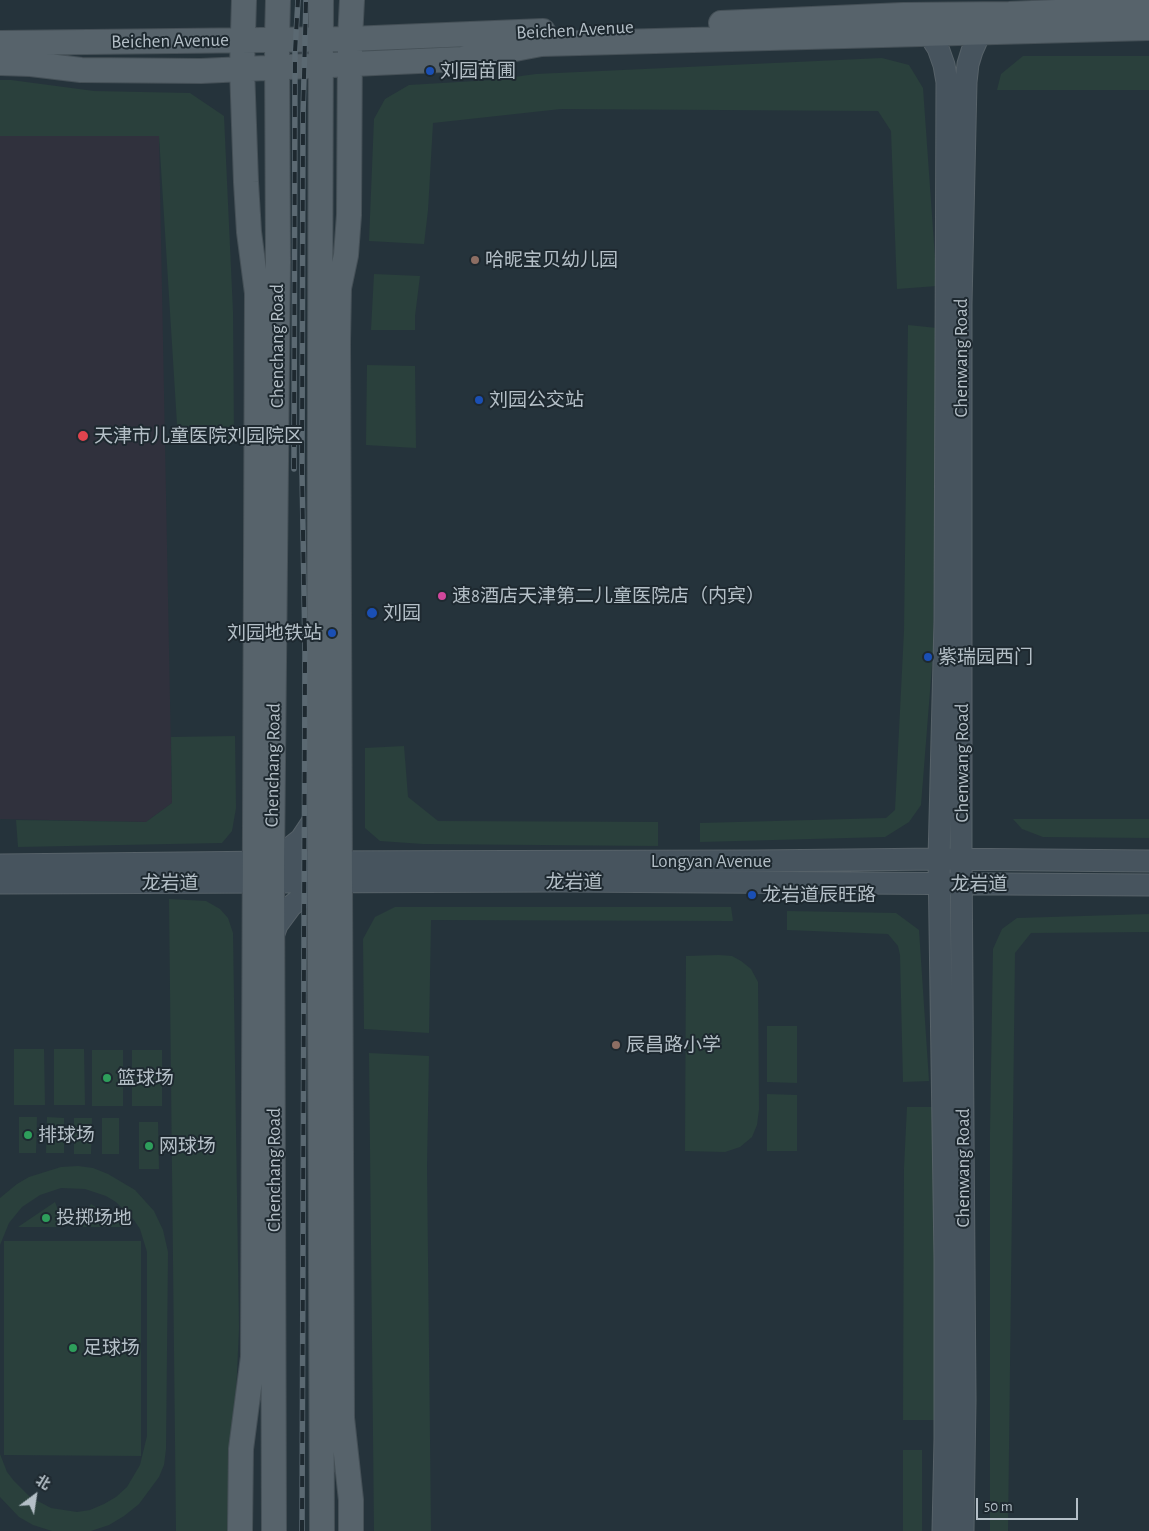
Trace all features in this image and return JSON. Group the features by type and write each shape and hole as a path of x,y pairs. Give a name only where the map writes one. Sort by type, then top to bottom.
{"main road":[{"path":"240,1531 241,1449 253,1357 257,875 256,294 249,232 242,68 244,0"},
{"name":"Chenchang Road","path":"274,1531 273,936 257,875 278,262 278,0"},
{"path":"321,0 319,808 331,871 342,1418 351,1500 351,1531"},
{"path":"322,1531 339,459 338,288 346,255 349,215 352,0"},
{"name":"Beichen Avenue","path":"0,44 321,40 903,15 1009,14 1149,8"},
{"path":"0,63 31,64 82,70 201,71 462,59 541,44 1149,28"},
{"path":"320,497 339,459"},
{"path":"262,1531 263,1443 274,1367"}],"street":[{"path":"980,33 991,23 1009,14"},
{"name":"Chenwang Road","path":"903,15 918,24 929,34 941,56 947,82 945,621 939,859 945,1259 943,1531"},
{"name":"Chenwang Road","path":"963,1531 965,1390 961,304 966,82 968,64 980,33"},
{"path":"257,875 301,839 319,808"},
{"path":"319,808 327,823 331,871"},
{"path":"940,809 952,844 964,858 998,876 1022,884"},
{"path":"273,936 276,926 290,906 331,871 349,847 374,862"},
{"name":"Longyan Avenue","path":"374,862 756,862 964,858 1149,861"},
{"path":"888,860 913,870 939,884 949,895 958,910 962,922"},
{"path":"257,875 331,871 374,862"},
{"name":"龙岩道","path":"0,865 257,875"},
{"name":"龙岩道","path":"331,871 939,884 1149,884"},
{"name":"龙岩道","path":"0,882 257,875"},
{"path":"891,883 926,901 934,911 940,925"}],"shaded area":[{"name":"天津市儿童医院刘园院区","path":"0,136 159,136 172,803 146,822 0,819"}],"green space":[{"path":"1023,56 1149,56 1149,90 997,90 1001,74"},
{"path":"882,58 909,65 923,88 937,286 897,289 891,131 878,111 561,109 433,123 424,244 369,241 374,119 385,99 409,85 492,80 536,74"},
{"path":"0,80 94,91 190,93 224,116 233,312 234,439 178,440 159,136 0,136"},
{"path":"374,274 420,276 415,330 371,330"},
{"path":"908,325 937,328 933,653 921,805 909,822 885,837 700,842 700,823 886,818 895,810 904,631"},
{"path":"367,365 415,366 416,448 366,445"},
{"path":"235,736 236,808 232,831 222,843 18,847 16,820 146,822 172,803 171,737"},
{"path":"404,746 408,797 438,821 658,822 658,846 423,844 380,841 365,828 365,748"},
{"path":"1013,819 1149,819 1149,838 1043,837 1022,829"},
{"path":"169,899 206,901 220,909 228,918 233,933 239,1328 230,1531 176,1531"},
{"path":"395,907 731,907 733,921 431,920 429,1033 364,1029 363,939 375,917"},
{"path":"787,911 896,913 919,930 929,1081 903,1082 900,955 898,946 888,934 787,930"},
{"path":"1149,914 1149,932 1031,933 1015,953 1008,1531 990,1531 990,1132 993,949 1002,929 1017,918"},
{"path":"686,956 732,956 741,961 751,969 758,982 759,1109 757,1125 752,1137 740,1147 725,1152 685,1151"},
{"path":"767,1026 797,1026 797,1083 767,1082"},
{"path":"14,1049 44,1049 45,1105 14,1105"},
{"name":"篮球场","path":"54,1049 84,1049 85,1105 54,1105"},
{"name":"篮球场","path":"92,1050 123,1050 123,1106 92,1106"},
{"name":"篮球场","path":"132,1050 162,1050 162,1106 132,1106"},
{"path":"369,1053 429,1056 427,1166 431,1531 374,1531"},
{"path":"767,1094 797,1095 797,1151 767,1151"},
{"path":"907,1107 937,1107 936,1420 903,1420 904,1168"},
{"name":"排球场","path":"19,1117 37,1117 36,1153 19,1153"},
{"name":"排球场","path":"47,1117 64,1118 64,1153 46,1153"},
{"name":"排球场","path":"74,1118 92,1118 91,1154 74,1154"},
{"name":"排球场","path":"102,1118 119,1118 119,1154 102,1154"},
{"name":"网球场","path":"139,1122 158,1122 159,1169 139,1169"},
{"path":"78,1166 93,1168 108,1174 135,1190 154,1211 163,1230 168,1252 166,1449 164,1465 159,1477 139,1504 124,1516 109,1525 91,1531 52,1531 33,1525 19,1517 0,1497 0,1454 7,1472 30,1497 51,1508 77,1512 90,1510 104,1504 116,1497 127,1487 140,1465 147,1436 147,1252 140,1229 134,1220 116,1202 106,1196 85,1189 61,1188 40,1195 22,1207 9,1223 0,1245 0,1198 29,1177 61,1167"},
{"name":"投掷场地","path":"55,1202 60,1215 61,1227 18,1227"},
{"name":"投掷场地","path":"91,1204 126,1227 83,1227 85,1215"},
{"name":"足球场","path":"4,1241 141,1241 141,1456 4,1455"},
{"path":"903,1450 922,1450 922,1531 903,1531"}],"railway":[{"path":"294,469 295,52 298,0"},
{"path":"302,1531 305,652 302,470 303,115 306,0"}],"place":[{"name":"刘园苗圃","path":"430,71"},
{"name":"哈昵宝贝幼儿园","path":"475,260"},
{"name":"刘园公交站","path":"479,400"},
{"name":"天津市儿童医院刘园院区","path":"83,436"},
{"name":"速8酒店天津第二儿童医院店（内宾）","path":"442,596"},
{"name":"刘园","path":"372,613"},
{"name":"刘园地铁站","path":"332,633"},
{"name":"紫瑞园西门","path":"928,657"},
{"name":"龙岩道辰旺路","path":"752,895"},
{"name":"辰昌路小学","path":"616,1045"},
{"name":"篮球场","path":"107,1078"},
{"name":"排球场","path":"28,1135"},
{"name":"网球场","path":"149,1146"},
{"name":"投掷场地","path":"46,1218"},
{"name":"足球场","path":"73,1348"}]}
